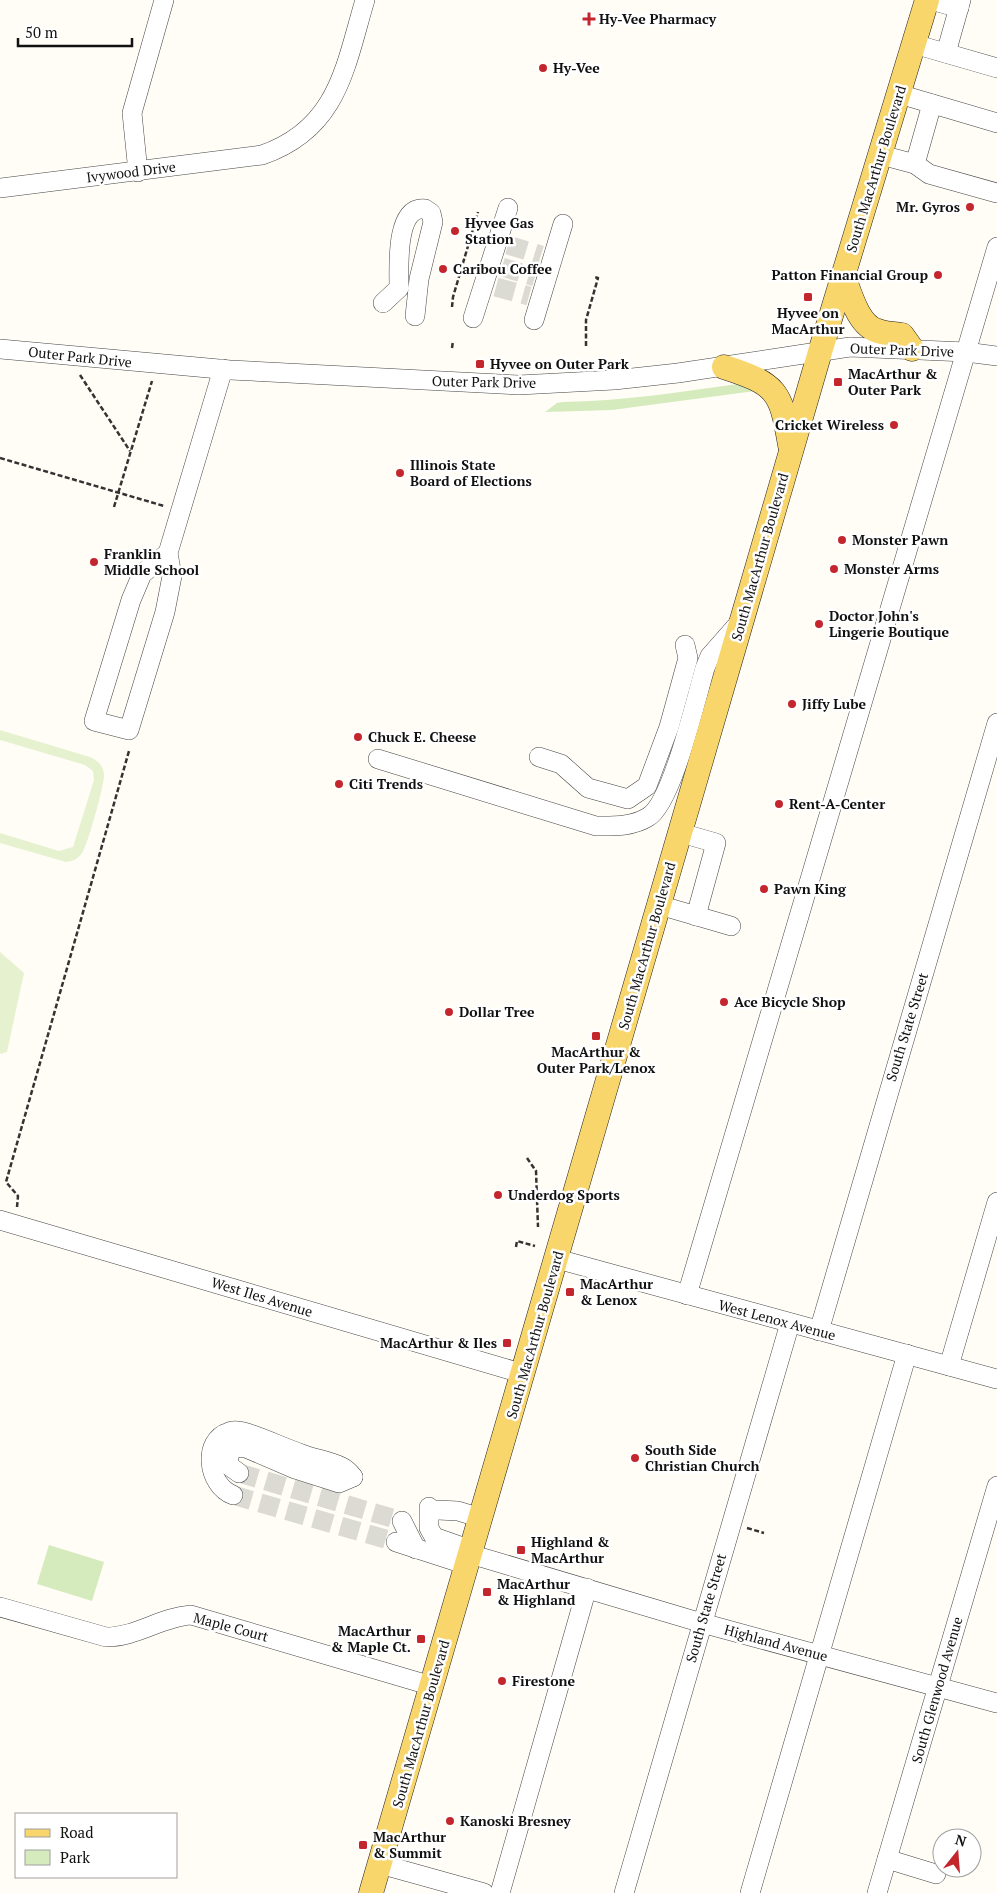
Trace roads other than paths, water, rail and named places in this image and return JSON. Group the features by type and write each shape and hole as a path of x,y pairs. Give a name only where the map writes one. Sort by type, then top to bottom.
{"main road":[{"name":"South MacArthur Boulevard","path":"371,1893 524,1374 791,450 927,0"},
{"path":"843,275 854,303 866,323 876,331 902,334 912,349"},
{"path":"724,367 755,378 773,390 782,404 786,417 791,450"}],"street":[{"path":"138,172 132,113 164,0"},
{"name":"Ivywood Drive","path":"0,188 262,155 292,141 320,116 340,85 365,0"},
{"path":"931,0 960,4 946,53"},
{"path":"914,44 997,68"},
{"path":"899,94 997,123"},
{"path":"914,164 932,104"},
{"path":"881,155 914,164 929,174 997,194"},
{"path":"473,318 490,285 503,243 508,208"},
{"path":"383,303 399,288 399,246 408,216 412,210 425,209 431,213 433,222 418,279 415,316"},
{"path":"534,320 534,298 546,257 563,224"},
{"path":"688,1295 997,248"},
{"name":"Outer Park Drive","path":"0,349 223,369 519,386 614,380 724,367 850,347 966,352 997,356"},
{"path":"168,553 142,574 131,600 94,720 129,730 165,612 172,576 168,553 223,369"},
{"path":"378,759 596,826 618,826 636,823 650,817 658,809 668,790 710,656 743,618"},
{"path":"539,757 560,764 588,788 628,799 647,786 672,718 688,658 685,645"},
{"name":"South State Street","path":"819,1331 997,723"},
{"path":"680,833 716,843 696,916"},
{"path":"659,904 731,926"},
{"path":"949,1366 997,1202"},
{"name":"West Iles Avenue","path":"0,1220 524,1374"},
{"name":"West Lenox Avenue","path":"557,1259 997,1379"},
{"name":"South State Street","path":"624,1893 790,1323"},
{"path":"750,1893 907,1354"},
{"path":"236,1484 228,1480 221,1471 219,1458 223,1448 230,1442 240,1439 299,1461 353,1477"},
{"name":"South Glenwood Avenue","path":"877,1893 997,1486"},
{"path":"469,1556 434,1537 429,1528 433,1508 458,1511 481,1518"},
{"path":"399,1532 416,1549 469,1556"},
{"name":"Highland Avenue","path":"469,1556 587,1588 702,1623 997,1703"},
{"path":"500,1893 587,1588"},
{"name":"Maple Court","path":"0,1607 106,1637 124,1636 167,1619 191,1615 432,1686"},
{"path":"887,1859 932,1873"},
{"path":"380,1864 436,1887 484,1893"}],"tunnel":[{"path":"508,245 541,255"},
{"path":"502,267 535,277"},
{"path":"496,287 529,296"},
{"path":"239,1473 402,1521"},
{"path":"233,1495 396,1542"}],"place":[{"name":"Hy-Vee Pharmacy","path":"589,19"},
{"name":"Hy-Vee","path":"543,68"},
{"name":"Mr. Gyros","path":"970,207"},
{"name":"Hyvee Gas Station","path":"455,231"},
{"name":"Caribou Coffee","path":"443,269"},
{"name":"Patton Financial Group","path":"938,275"},
{"name":"Hyvee on MacArthur","path":"808,297"},
{"name":"Hyvee on Outer Park","path":"480,364"},
{"name":"MacArthur & Outer Park","path":"838,382"},
{"name":"Cricket Wireless","path":"894,425"},
{"name":"Illinois State Board of Elections","path":"400,473"},
{"name":"Monster Pawn","path":"842,540"},
{"name":"Franklin Middle School","path":"94,562"},
{"name":"Monster Arms","path":"834,569"},
{"name":"Doctor John's Lingerie Boutique","path":"819,624"},
{"name":"Jiffy Lube","path":"792,704"},
{"name":"Chuck E. Cheese","path":"358,737"},
{"name":"Citi Trends","path":"339,784"},
{"name":"Rent-A-Center","path":"779,804"},
{"name":"Pawn King","path":"764,889"},
{"name":"Ace Bicycle Shop","path":"724,1002"},
{"name":"Dollar Tree","path":"449,1012"},
{"name":"MacArthur & Outer Park/Lenox","path":"596,1036"},
{"name":"Underdog Sports","path":"498,1195"},
{"name":"MacArthur & Lenox","path":"570,1292"},
{"name":"MacArthur & Iles","path":"507,1343"},
{"name":"South Side Christian Church","path":"635,1458"},
{"name":"Highland & MacArthur","path":"521,1550"},
{"name":"MacArthur & Highland","path":"487,1592"},
{"name":"MacArthur & Maple Ct.","path":"421,1639"},
{"name":"Firestone","path":"502,1681"},
{"name":"Kanoski Bresney","path":"450,1821"},
{"name":"MacArthur & Summit","path":"363,1845"}]}
